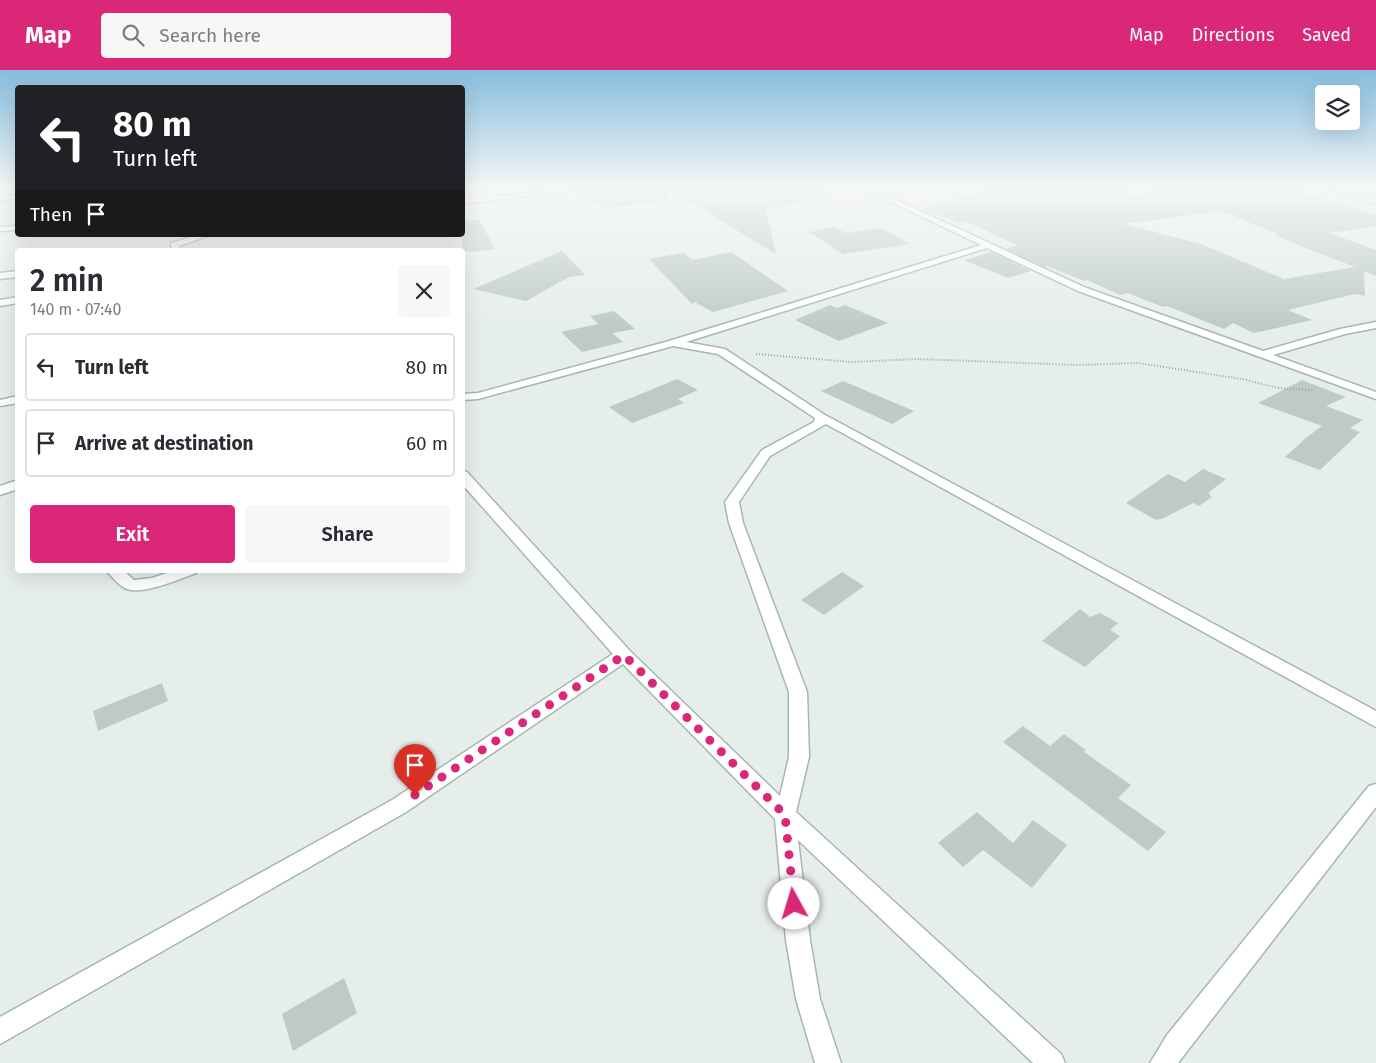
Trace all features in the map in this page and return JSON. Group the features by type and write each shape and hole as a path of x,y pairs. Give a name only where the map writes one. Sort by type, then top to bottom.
{"street":[{"path":"962,234 1081,289 1376,396"},
{"path":"175,248 201,237"},
{"path":"465,397 478,396 673,344 986,246"},
{"path":"0,276 15,274"},
{"path":"0,303 15,302"},
{"path":"1261,355 1376,325"},
{"path":"705,333 721,352 821,416 1376,720"},
{"path":"673,344 721,352"},
{"path":"465,405 478,396"},
{"path":"0,403 15,400"},
{"path":"821,416 820,424 766,453 732,502 736,523 798,692 798,758 785,815 801,959 808,998 828,1063"},
{"path":"465,478 624,655 785,815 1052,1063"},
{"path":"0,491 15,485"},
{"path":"117,573 130,585 154,583 182,573"},
{"path":"0,1032 399,806 624,655"},
{"path":"1163,1063 1176,1044 1376,792"}],"path":[{"path":"721,352 852,362 917,359 1078,365 1138,363 1232,377 1278,388 1313,390"}],"building":[{"path":"465,234 487,234 495,249 472,252 462,248 462,237 465,237"},
{"path":"744,234 772,234 776,254"},
{"path":"813,234 892,234 910,244 843,254"},
{"path":"994,234 1163,234 1201,244 1284,279 1355,267 1276,236 1280,235 1278,234 1333,234 1376,250 1376,276 1364,271 1365,296 1355,294 1288,310 1312,320 1254,333 1233,323 1224,329 1167,306 1163,307 1128,293 1120,295 1087,280 1084,281 1047,266 1045,267 1006,249 1017,245"},
{"path":"562,251 585,275 569,277 526,301 473,289"},
{"path":"731,252 788,291 713,312 695,302 692,304 649,259 683,253 692,260"},
{"path":"992,252 1031,271 1008,278 964,260"},
{"path":"830,305 837,308 845,305 888,323 839,341 795,320"},
{"path":"614,311 635,329 612,333 623,342 582,352 561,332 598,324 590,316"},
{"path":"677,379 698,390 678,399 684,403 632,423 609,407"},
{"path":"1302,380 1346,397 1326,406 1363,420 1350,428 1360,432 1320,470 1285,457 1322,426 1258,403"},
{"path":"843,381 914,411 892,424 821,391"},
{"path":"1203,469 1226,479 1208,493 1212,497 1199,506 1193,503 1164,518 1156,520 1126,503 1168,474 1185,482"},
{"path":"842,572 864,586 824,615 801,600"},
{"path":"1080,609 1090,617 1100,613 1118,623 1110,630 1120,636 1085,667 1042,641"},
{"path":"162,683 168,701 98,731 93,711"},
{"path":"1023,726 1050,746 1064,734 1086,750 1084,752 1131,785 1118,798 1166,832 1148,851 1003,742"},
{"path":"977,812 1013,843 1033,820 1067,845 1032,888 983,850 963,867 938,843"},
{"path":"344,978 357,1013 293,1051 282,1014"}],"route":[{"path":"415,795 624,655 785,815 794,904"}]}
